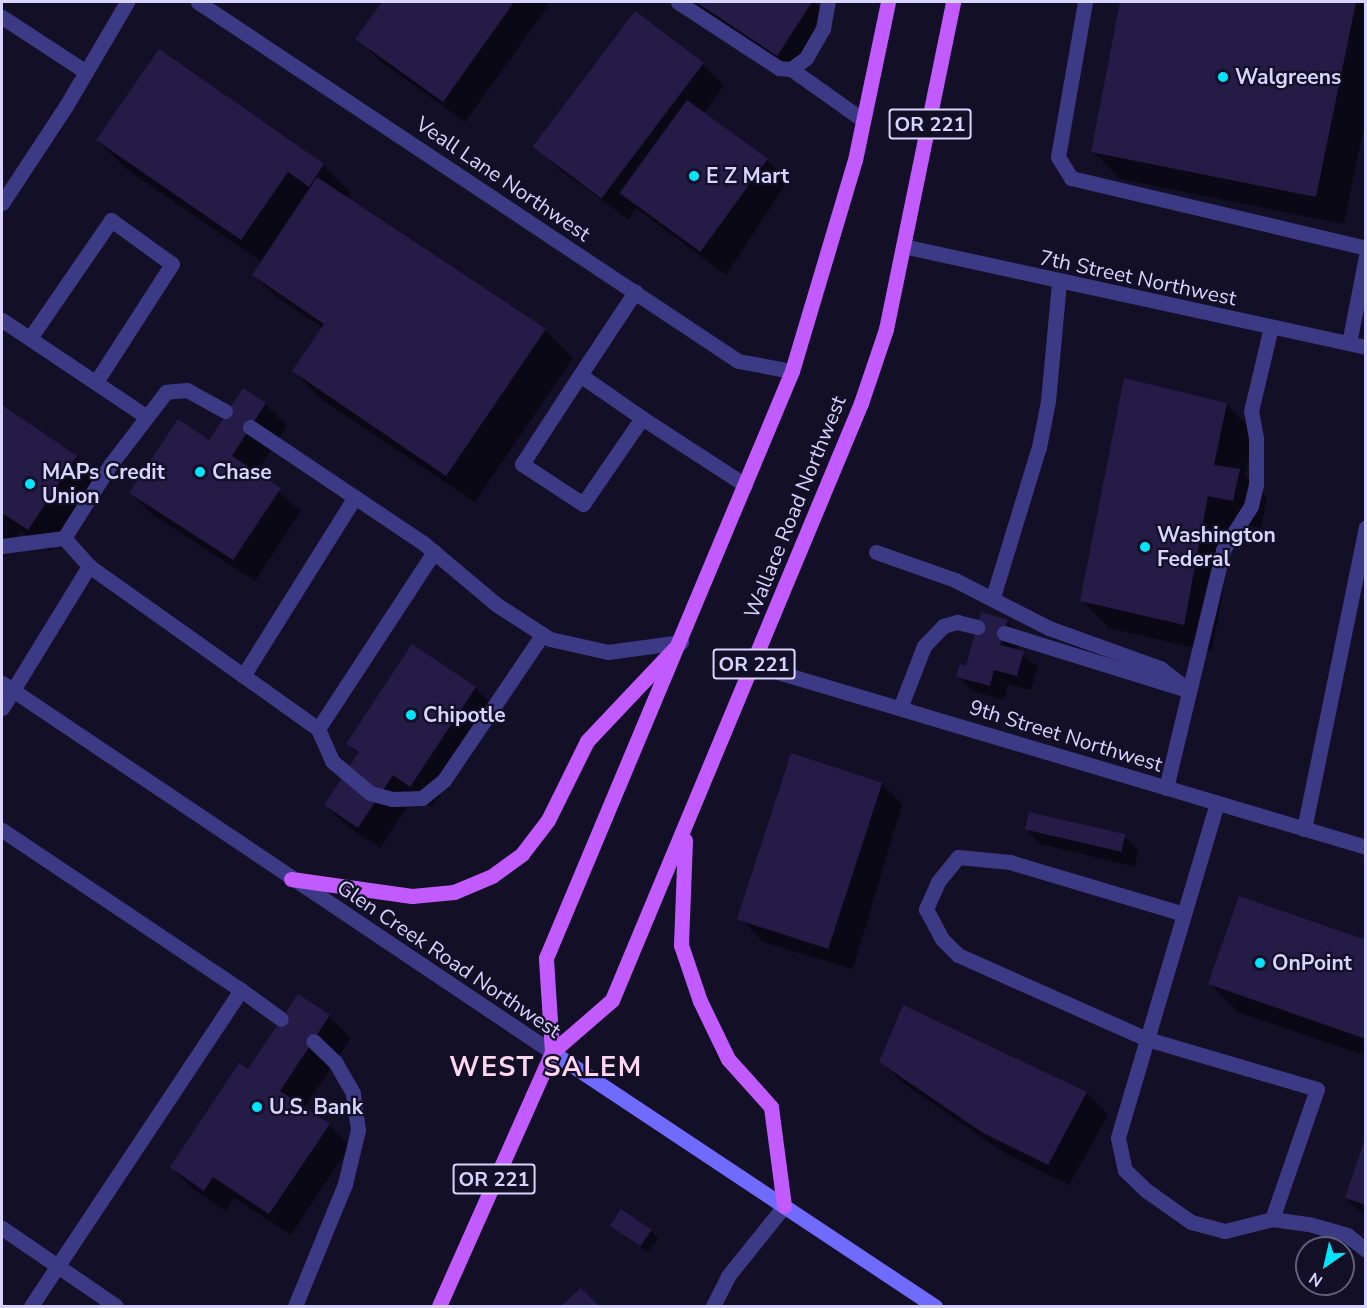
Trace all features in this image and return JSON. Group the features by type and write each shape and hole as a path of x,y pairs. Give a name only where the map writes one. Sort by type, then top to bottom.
{"main road":[{"name":"Wallace Road Northwest","path":"552,1052 546,958 681,642 792,371 816,299 863,120 888,2"},
{"name":"Wallace Road Northwest","path":"439,1306 552,1052 612,1000 861,403 886,329 953,2"},
{"path":"291,879 412,896 454,892 492,876 522,854 548,820 587,741 681,642"},
{"path":"686,827 681,945 700,1001 728,1059 771,1107 784,1206"},
{"name":"Glen Creek Road Northwest","path":"552,1052 935,1306"}],"street":[{"path":"2,203 86,72 127,2"},
{"name":"Veall Lane Northwest","path":"198,2 738,361 792,371"},
{"path":"678,2 779,68 791,69 863,120"},
{"path":"791,69 806,58 823,29 828,2"},
{"path":"1085,2 1058,157 1071,178 1365,248"},
{"path":"2,17 86,72"},
{"path":"30,338 111,220 172,264 96,382"},
{"name":"7th Street Northwest","path":"903,246 1059,282 1365,347"},
{"path":"1349,344 1365,256"},
{"path":"993,597 1039,447 1048,401 1059,282"},
{"path":"635,292 522,464 584,504 642,418"},
{"path":"2,320 147,417"},
{"path":"1166,788 1187,689 1223,550 1251,506 1256,485 1256,438 1251,411 1271,327"},
{"path":"580,375 745,485"},
{"path":"64,538 110,465 166,392 187,390 225,411"},
{"path":"250,427 434,552 497,605 550,639 608,652 681,642"},
{"path":"243,676 355,497"},
{"path":"1304,829 1365,526"},
{"path":"2,546 64,538"},
{"path":"64,538 88,566 318,729 332,761 361,787 392,799 422,798 444,780 543,634"},
{"path":"318,729 434,552"},
{"path":"876,552 993,597 1049,628 1160,668 1187,689"},
{"path":"2,708 8,687 88,566"},
{"path":"900,708 924,646 943,626 957,622 977,627"},
{"path":"1004,633 1187,689"},
{"name":"9th Street Northwest","path":"754,664 1365,848"},
{"name":"Glen Creek Road Northwest","path":"8,687 552,1052"},
{"path":"1217,803 1118,1138 1125,1170 1147,1191 1191,1222 1225,1231 1272,1219 1347,1235 1365,1250"},
{"path":"2,830 281,1019"},
{"path":"1184,914 1010,862 958,857 939,882 926,909 942,939 958,955 1147,1039 1317,1089 1272,1219"},
{"path":"31,1306 241,990"},
{"path":"295,1306 345,1184 358,1130 353,1093 335,1062 313,1041"},
{"path":"713,1306 728,1276 784,1206"},
{"path":"2,1228 116,1306"}],"building":[{"path":"382,2 514,2 443,102 355,39"},
{"path":"696,2 812,2 777,56"},
{"name":"Walgreens","path":"1120,2 1356,2 1316,197 1091,152"},
{"path":"635,11 704,63 601,199 533,147"},
{"path":"159,49 324,164 309,187 288,172 241,240 96,140"},
{"name":"E Z Mart","path":"687,100 768,159 700,252 619,193"},
{"path":"317,177 546,329 446,476 292,371 324,324 252,275"},
{"name":"Washington Federal","path":"1124,378 1227,403 1214,465 1240,469 1233,501 1208,496 1184,625 1080,601"},
{"name":"Chase","path":"243,388 266,403 232,456 281,488 233,560 129,493 178,419 209,440"},
{"name":"MAPs Credit Union","path":"2,405 77,456 28,530 2,513"},
{"path":"981,612 1008,620 1000,645 1024,651 1017,676 994,670 990,686 956,677 960,664 966,666"},
{"name":"Chipotle","path":"412,644 476,687 410,787 393,775 358,828 324,805 359,752 346,744"},
{"path":"791,753 882,783 828,949 737,919"},
{"path":"1029,812 1125,834 1121,852 1025,830"},
{"path":"1239,896 1366,940 1366,1039 1208,984"},
{"name":"U.S. Bank","path":"298,994 330,1015 280,1091 330,1124 269,1214 213,1177 204,1191 170,1167 239,1063 248,1069"},
{"path":"903,1005 1087,1092 1048,1165 983,1133 879,1062"},
{"path":"1366,1139 1366,1205 1345,1198"},
{"path":"621,1209 652,1230 640,1246 610,1226"},
{"path":"581,1288 599,1306 561,1306"}],"place":[{"name":"Walgreens","path":"1223,77"},
{"name":"E Z Mart","path":"694,176"},
{"name":"Chase","path":"200,472"},
{"name":"MAPs Credit Union","path":"30,484"},
{"name":"Washington Federal","path":"1145,547"},
{"name":"Chipotle","path":"411,715"},
{"name":"OnPoint","path":"1260,963"},
{"name":"U.S. Bank","path":"257,1107"}],"district":[{"name":"WEST SALEM","path":"546,1068"}]}
